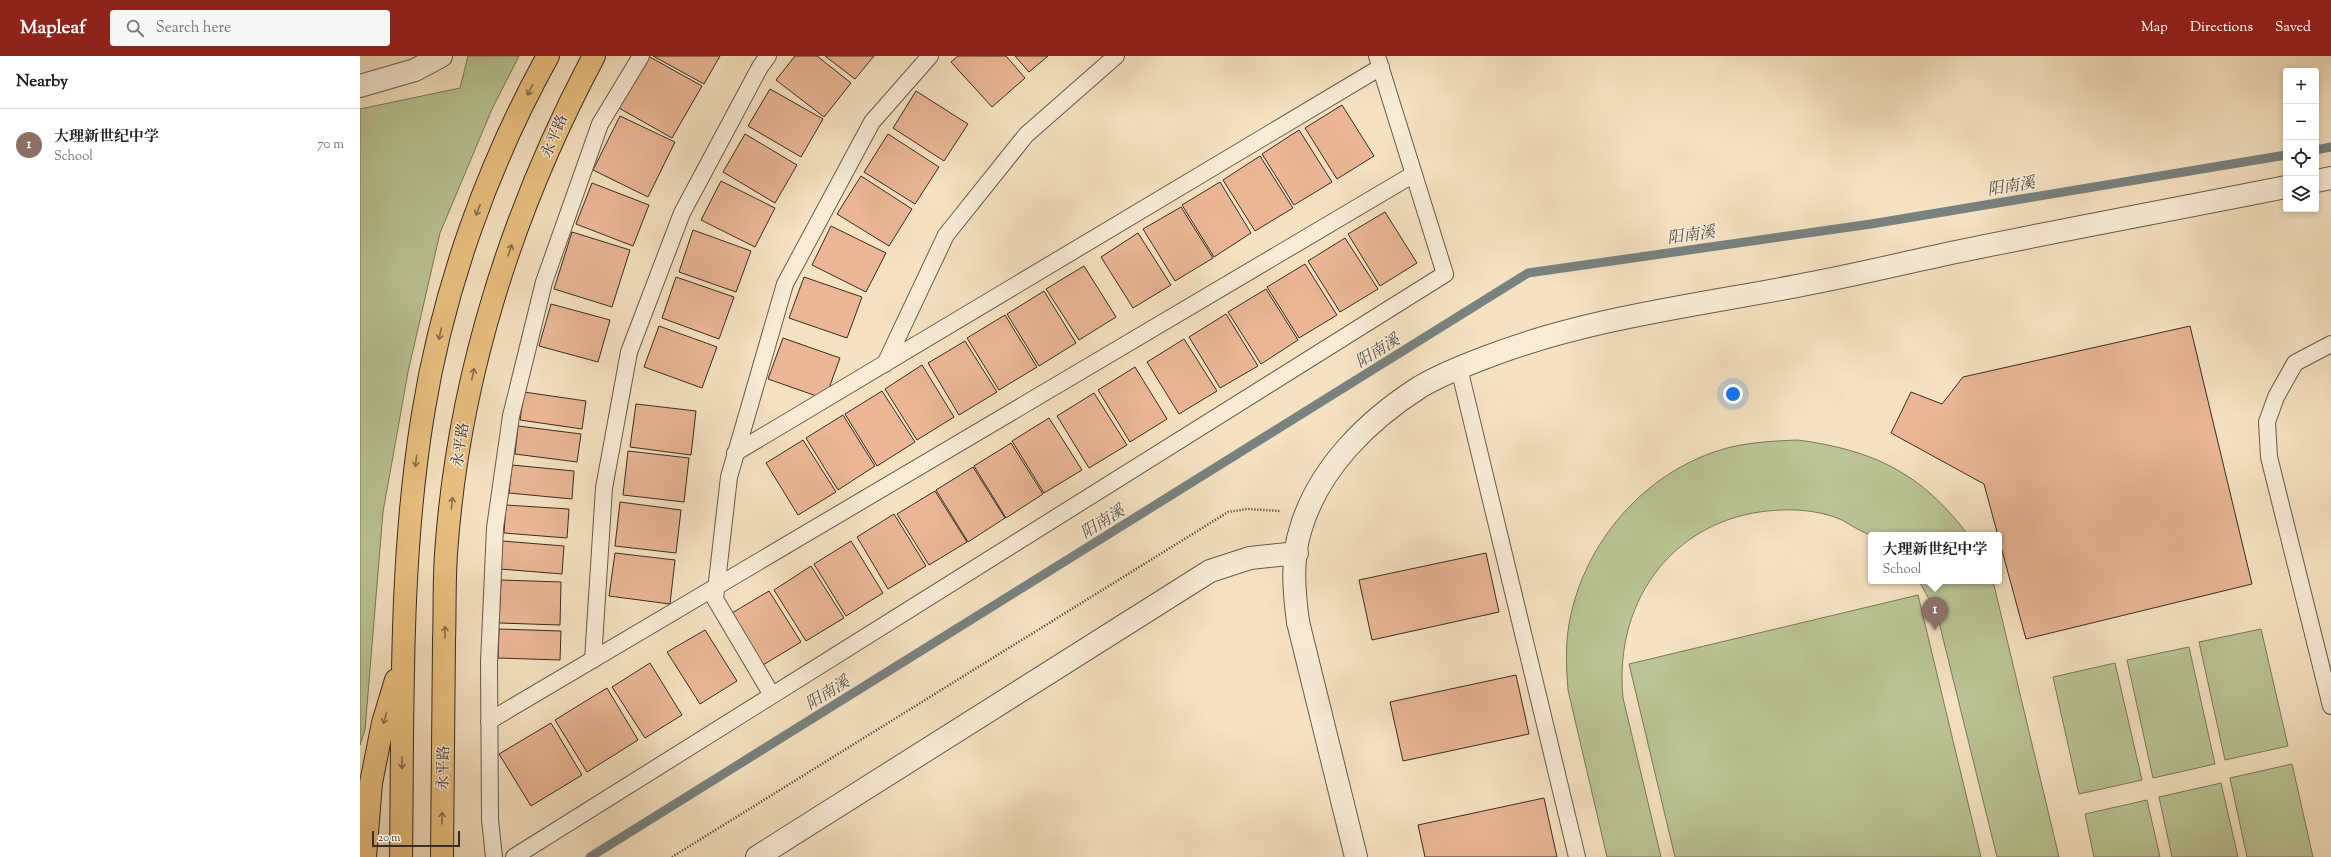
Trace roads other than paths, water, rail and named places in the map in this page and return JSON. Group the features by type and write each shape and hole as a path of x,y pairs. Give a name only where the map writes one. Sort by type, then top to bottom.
{"main road":[{"path":"401,857 403,654 410,526 416,460 423,412 442,325 468,237 500,151 548,56"},
{"name":"永平路","path":"442,857 446,554 455,473 465,410 482,334 528,199 564,112 594,56"},
{"path":"365,857 365,782 403,654"}],"street":[{"path":"360,86 415,70 441,56"},
{"path":"2319,180 2331,178"},
{"path":"1356,857 1298,622 1294,592 1297,554 1300,531 1307,513 1330,467 1355,440 1396,404 1421,386 1459,368 1513,346 1582,326 1814,283 1957,252 2283,188"},
{"path":"757,857 1210,571 1250,558 1297,554"}],"lane":[{"path":"494,857 490,820 489,662 495,528 511,416 544,282 600,124 641,56"},
{"path":"593,660 604,488 629,352 682,213 760,67 768,56"},
{"path":"772,695 715,599 729,477 785,284 872,122 930,56"},
{"path":"885,364 946,235 1026,135 1116,56"},
{"path":"514,857 1445,274 1379,61 885,364 735,453"},
{"path":"489,721 1414,174"},
{"path":"2331,344 2295,363 2276,397 2267,422 2269,457 2331,706"},
{"path":"1459,368 1577,857"}],"waterway":[{"name":"阳南溪","path":"2319,149 2331,147"},
{"name":"阳南溪","path":"590,857 1528,273 1871,224 2283,155"}],"place":[{"name":"大理新世纪中学","path":"1935,630"}]}
